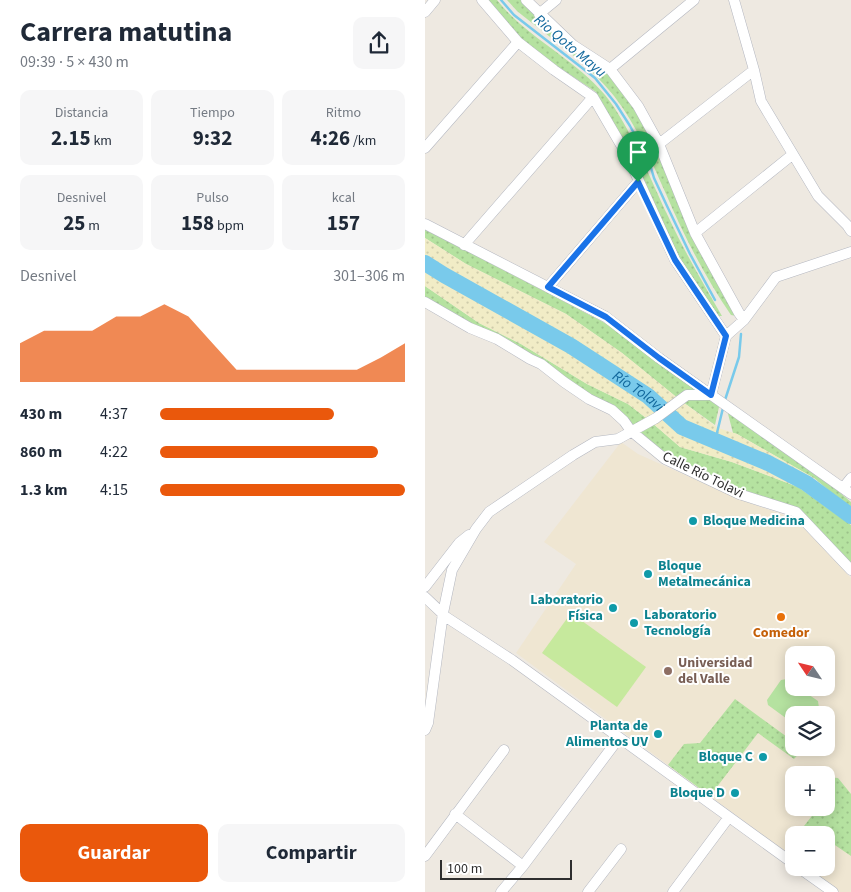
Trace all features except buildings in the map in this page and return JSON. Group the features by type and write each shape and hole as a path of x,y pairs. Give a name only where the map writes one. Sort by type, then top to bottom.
{"street":[{"path":"425,12 435,0"},
{"path":"482,0 517,42 553,70 593,97 628,157 675,260 726,336"},
{"path":"526,0 573,45 610,68 638,106 659,144 695,233 739,313 745,320"},
{"path":"539,14 556,0"},
{"path":"610,68 694,0"},
{"path":"736,2 761,101 819,196 851,231"},
{"path":"425,148 517,42"},
{"path":"659,144 754,70"},
{"path":"464,245 593,97"},
{"path":"695,233 793,155"},
{"path":"548,287 638,182"},
{"path":"425,224 606,317 659,358 847,491 851,478"},
{"path":"711,395 726,336 745,320 776,277 851,252"},
{"name":"Calle Río Tolavi","path":"425,302 470,328 497,339 541,364 589,399 612,410 624,421 631,431 665,458 739,494 796,512 851,570"},
{"path":"425,730 428,723 443,613 452,570 476,529 489,512 595,442 617,439 656,418 687,395 711,395"},
{"path":"425,587 459,544 476,529"},
{"path":"425,597 446,617 512,660 785,857"},
{"path":"501,892 523,866 619,738"},
{"path":"425,856 504,750"},
{"path":"455,814 523,866"},
{"path":"673,892 729,817"},
{"path":"588,892 621,849"},
{"path":"810,876 832,892"}],"shaded area":[{"name":"Universidad del Valle","path":"621,442 638,454 739,499 795,519 851,578 851,892 840,892 818,876 835,876 835,826 785,826 785,851 516,653 576,564 544,542"}],"green space":[{"path":"487,0 497,0 522,26 579,70 605,95 632,138 681,242 722,316 716,316 677,258 632,156 596,92 545,58 519,37"},
{"path":"507,0 521,0 568,44 610,76 636,110 736,316 731,315 695,256 643,144 622,107 593,73 517,11"},
{"path":"425,229 605,323 647,355 708,394 719,407 715,425 680,400 622,353 566,314 466,264 425,238"},
{"path":"425,286 479,323 521,344 587,384 628,404 680,447 732,462 798,487 851,525 851,564 804,513 738,488 660,451 614,406 591,395 425,297"},
{"path":"727,410 808,466 851,502 851,509 814,478 733,433"},
{"path":"571,613 646,667 617,707 542,653"},
{"path":"785,679 785,696 811,696 818,701 819,706 785,706 785,717 768,705 767,700 781,680"},
{"path":"735,699 785,735 785,752 758,733 710,796 668,765 684,744 700,743"},
{"path":"835,778 838,778 851,794 851,856 835,845 835,826 804,826 812,816 835,816"}],"sand":[{"path":"425,238 466,264 566,314 622,353 718,428 737,434 814,478 798,487 732,462 680,447 628,404 587,384 521,344 479,323 425,286"}],"waterway":[{"name":"Rio Qoto Mayu","path":"501,0 514,15 595,78 616,104 649,161 654,178 667,206 715,300"},
{"name":"Río Tolavi","path":"425,263 571,346 648,396 682,427 768,463 806,483 851,516"},
{"path":"725,400 739,357 741,334"},
{"path":"715,441 723,408"}],"place":[{"name":"Bloque Medicina","path":"693,521"},
{"name":"Bloque Metalmecánica","path":"648,574"},
{"name":"Laboratorio Física","path":"613,608"},
{"name":"Comedor","path":"781,617"},
{"name":"Laboratorio Tecnología","path":"634,623"},
{"name":"Universidad del Valle","path":"668,671"},
{"name":"Planta de Alimentos UV","path":"658,734"},
{"name":"Bloque C","path":"763,757"},
{"name":"Bloque D","path":"735,793"}],"route":[{"path":"638,182 675,260 726,336 711,395 606,317 548,287 638,182"}]}
